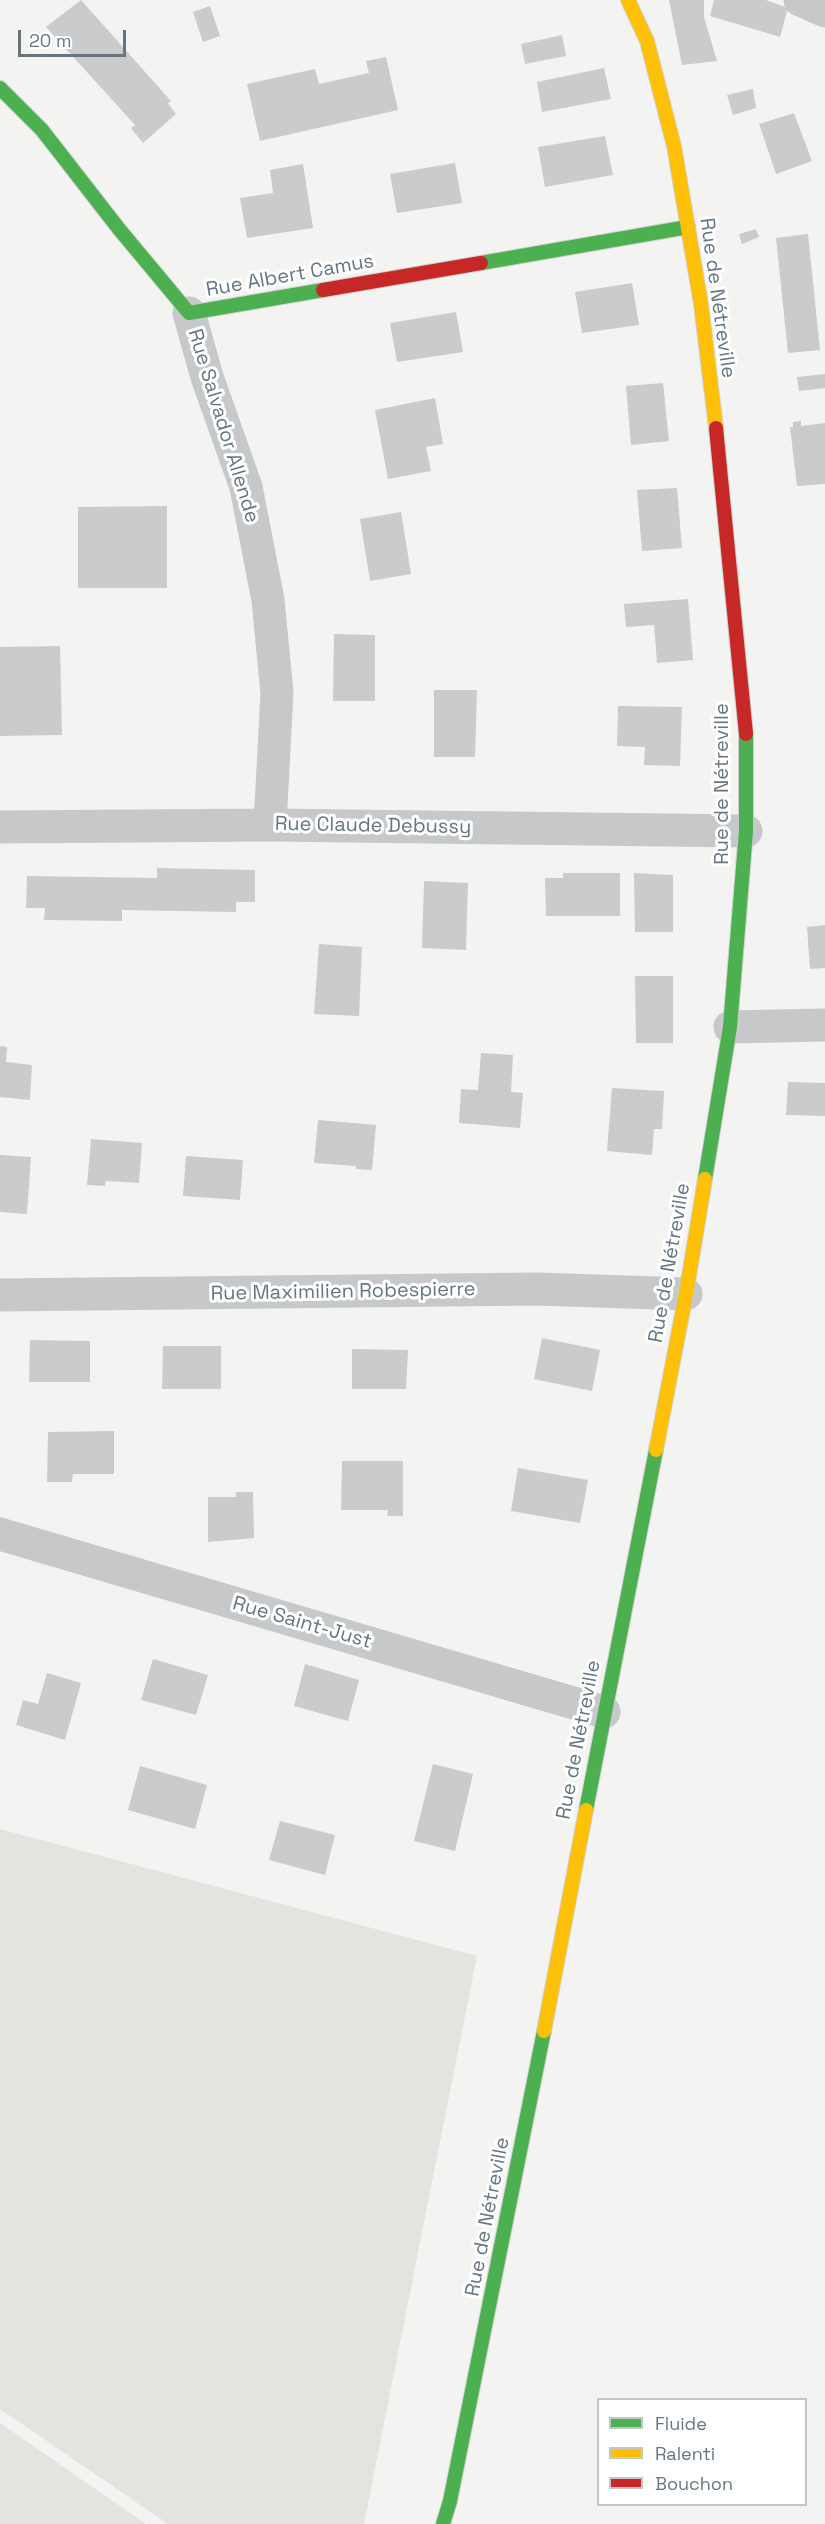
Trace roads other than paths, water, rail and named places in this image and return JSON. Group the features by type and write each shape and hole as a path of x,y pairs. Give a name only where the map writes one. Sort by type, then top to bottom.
{"street":[{"name":"Rue de Nétreville","path":"443,2524 481,2354 686,1293 730,1027 746,831 745,711 721,471 701,304 674,146 647,41 628,0"},
{"path":"800,0 825,10"},
{"name":"Rue Albert Camus","path":"0,88 42,130 119,229 189,313 688,227"},
{"name":"Rue Salvador Allende","path":"189,313 207,377 246,487 268,600 277,693 270,825"},
{"name":"Rue Claude Debussy","path":"0,827 270,825 746,831"},
{"path":"730,1027 825,1025"},
{"name":"Rue Maximilien Robespierre","path":"0,1295 536,1289 686,1293"},
{"name":"Rue Saint-Just","path":"0,1534 604,1712"}]}
